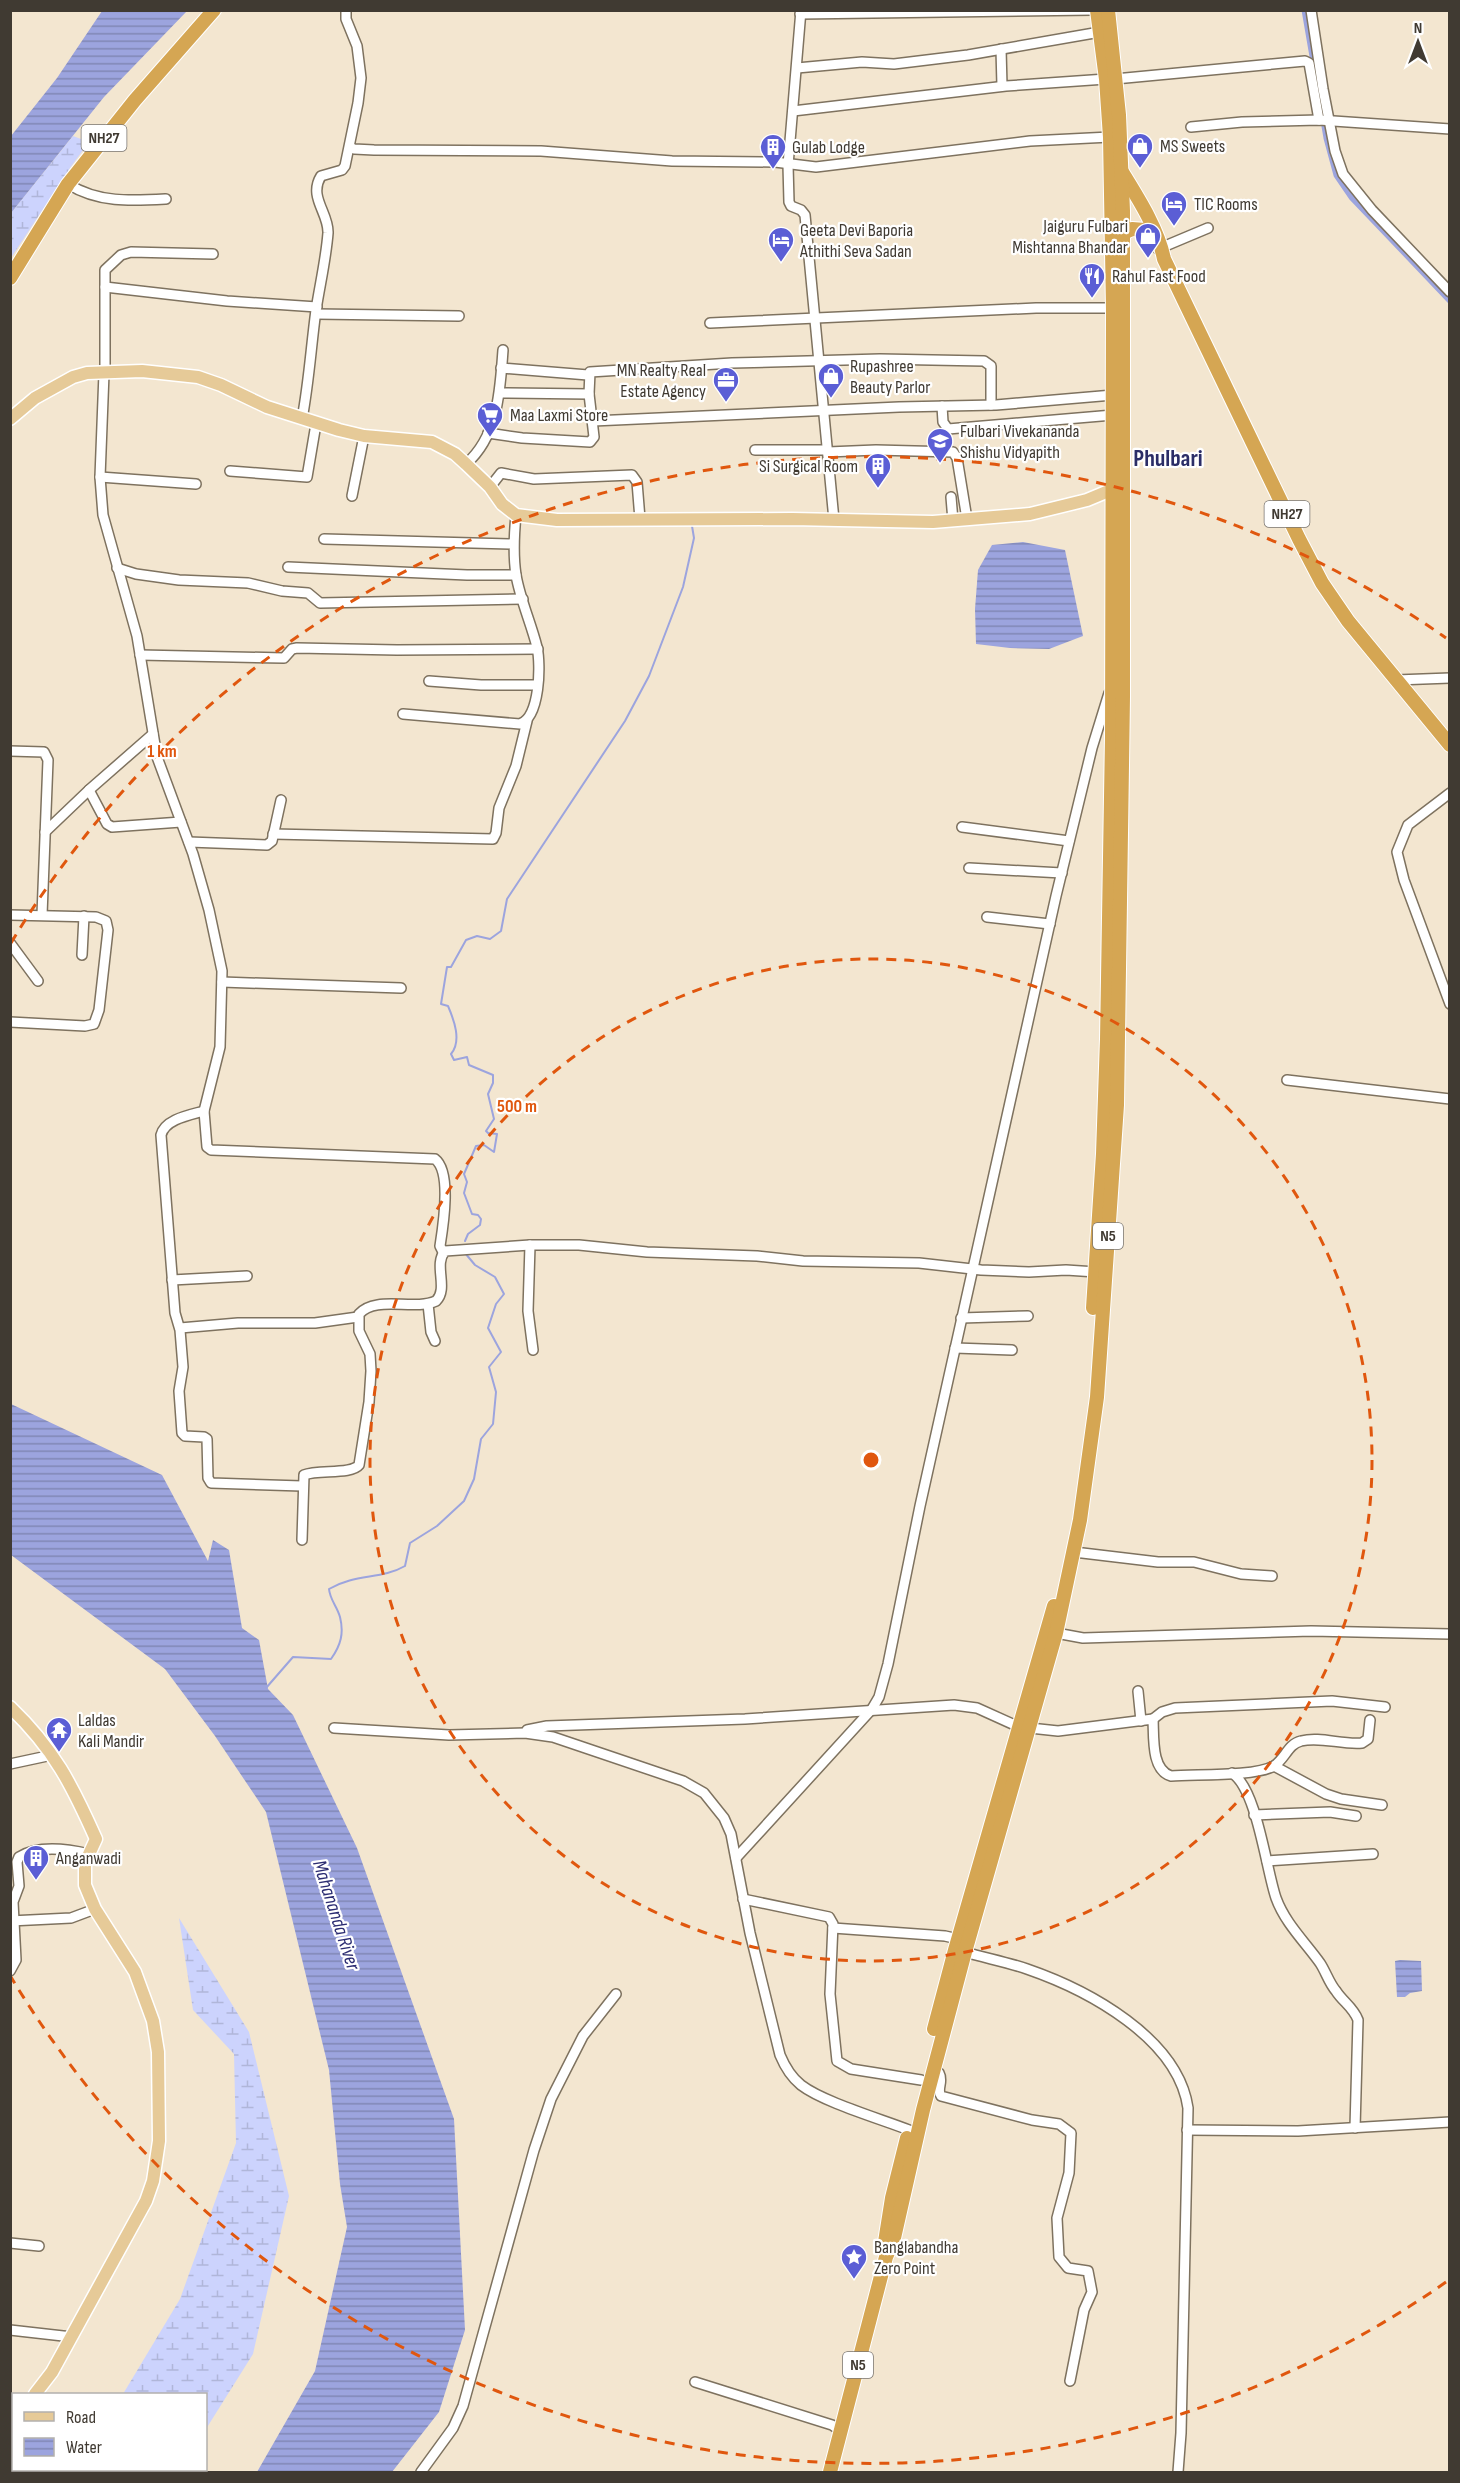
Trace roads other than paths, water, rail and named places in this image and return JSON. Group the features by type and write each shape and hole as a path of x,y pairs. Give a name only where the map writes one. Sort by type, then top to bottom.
{"highway":[{"name":"NH27","path":"10,278 68,184 135,100 214,10"},
{"name":"NH27","path":"1096,10 1111,79 1110,158 1122,188 1160,252"},
{"name":"NH27","path":"1108,10 1116,173 1160,252 1322,583 1348,621 1449,745"},
{"name":"N5","path":"830,2472 886,2257 896,2230 919,2109 921,2080 1026,1725 1056,1633 1074,1552 1088,1472 1097,1397 1115,1137 1123,697 1118,505 1113,415 1116,173"},
{"name":"N5","path":"1117,490 1122,188"},
{"path":"1123,233 1132,229 1145,230"},
{"name":"N5","path":"1026,1725 1070,1528 1084,1436 1103,1154 1107,1039 1111,685 1118,505"},
{"name":"N5","path":"886,2257 885,2238 909,2130 933,2071 959,1947"}],"main road":[{"path":"10,419 35,398 73,377 87,373 142,371 198,377 222,385 306,423 364,436 432,441 455,454 490,487 501,504 516,515 591,521 640,519 953,521 1030,514 1117,490"},
{"path":"1086,500 1118,505"},
{"path":"10,1707 52,1755 70,1781 96,1839 89,1854 83,1878 95,1909 135,1972 153,2021 158,2052 159,2141 153,2181 146,2201 52,2372 36,2393"}],"street":[{"path":"230,471 305,478 309,472 306,423 316,311 328,226 318,206 318,183 321,176 344,168 350,147 361,78 357,46 346,20 346,10"},
{"path":"834,520 805,215 801,210 789,204 788,165 801,12 1096,10"},
{"path":"1311,10 1324,120"},
{"path":"797,68 862,62 894,64 1001,50 1100,32"},
{"path":"1001,50 1002,86"},
{"path":"793,111 1002,86 1309,63 1324,120 1343,174 1372,210 1449,292"},
{"path":"1191,127 1242,122 1324,120 1449,129"},
{"path":"350,147 359,150 541,151 672,161 775,162 816,167 1030,141 1110,137"},
{"path":"68,184 90,195 109,200 166,199"},
{"path":"1160,252 1208,228"},
{"path":"213,254 147,251 124,253 105,270 100,477 103,515 130,609 157,757 189,842 209,910 221,963 220,1047 204,1111 206,1144 211,1150 435,1159 442,1171 445,1200 440,1244 443,1252 440,1259 440,1297 428,1304 373,1305 361,1311 358,1317 360,1335 371,1361 369,1402 359,1465 354,1470 306,1473 302,1486 302,1540"},
{"path":"105,287 316,311 459,316"},
{"path":"710,323 1036,308 1113,308"},
{"path":"466,464 488,433 500,393 503,350"},
{"path":"501,368 588,375 591,372 732,363 880,359 984,361 991,366 992,405"},
{"path":"488,433 522,438 590,441 594,437 588,375"},
{"path":"500,393 589,394"},
{"path":"593,421 992,405 1113,395"},
{"path":"942,406 943,422 948,429 1113,415"},
{"path":"352,496 364,436"},
{"path":"755,450 953,452 957,458 967,519"},
{"path":"490,487 501,473 534,479 632,475 637,482 640,519"},
{"path":"100,477 196,484"},
{"path":"951,497 953,521"},
{"path":"273,834 492,839 496,833 499,808 516,766 527,721 536,701 538,649 516,575 513,544 516,515"},
{"path":"324,539 513,544"},
{"path":"288,567 471,576 516,575"},
{"path":"117,568 136,574 179,580 248,583 282,591 308,593 320,603 523,599"},
{"path":"140,655 281,659 292,649 297,648 538,649"},
{"path":"1396,680 1449,678"},
{"path":"429,681 481,685 537,685"},
{"path":"736,1858 877,1702 888,1664 961,1318 1069,841 1092,748 1111,685"},
{"path":"403,714 494,723 520,724 527,721"},
{"path":"45,832 153,734"},
{"path":"10,751 39,750 46,755 42,915"},
{"path":"89,790 107,824 112,827 181,822"},
{"path":"1449,793 1408,825 1397,852 1404,880 1449,1004"},
{"path":"189,842 267,845 272,841 282,800"},
{"path":"962,827 1069,841"},
{"path":"969,868 1062,873"},
{"path":"10,915 84,916 101,918 108,925 97,1021 90,1026 10,1022"},
{"path":"82,955 84,916"},
{"path":"987,917 1050,924"},
{"path":"10,943 38,981"},
{"path":"222,982 401,988"},
{"path":"1287,1080 1449,1099"},
{"path":"204,1111 170,1123 162,1131 172,1280 176,1317 180,1328 183,1367 179,1391 182,1433 184,1436 207,1439 210,1483 302,1486"},
{"path":"443,1252 530,1245 579,1245 647,1252 747,1256 813,1262 919,1263 1029,1272 1066,1270 1096,1272"},
{"path":"530,1245 528,1311 533,1350"},
{"path":"172,1280 247,1276"},
{"path":"428,1304 431,1332 435,1341"},
{"path":"961,1318 1028,1316"},
{"path":"180,1328 245,1323 315,1323 358,1317"},
{"path":"955,1348 1012,1350"},
{"path":"1074,1552 1158,1562 1194,1562 1241,1574 1272,1576"},
{"path":"1056,1633 1083,1638 1311,1631 1449,1634"},
{"path":"1138,1690 1141,1721"},
{"path":"516,1733 547,1726 746,1719 938,1705 970,1706 1026,1725 1058,1731 1153,1719 1162,1712 1175,1708 1332,1701 1385,1707"},
{"path":"1153,1719 1158,1766 1164,1774 1172,1776 1232,1773 1274,1766 1326,1794 1341,1799 1382,1805"},
{"path":"1274,1766 1291,1746 1301,1741 1345,1744 1364,1742 1368,1739 1370,1720"},
{"path":"334,1728 449,1735 516,1733 553,1737 694,1786 704,1793 724,1818 731,1834 743,1899 780,2055 791,2075 813,2092 909,2130"},
{"path":"10,1764 52,1755"},
{"path":"1232,1773 1244,1786 1274,1891 1283,1912 1320,1963 1335,1990 1353,2009 1358,2020 1354,2128"},
{"path":"1254,1815 1330,1812 1356,1816"},
{"path":"10,1971 16,1960 12,1921 14,1899 19,1887 17,1863 19,1857 28,1853 58,1849 89,1854"},
{"path":"1267,1861 1373,1854"},
{"path":"743,1899 829,1917 833,1928 830,1994 837,2061 851,2069 921,2080"},
{"path":"12,1921 71,1918 95,1909"},
{"path":"833,1928 959,1947 1054,1980 1102,2004 1126,2021 1160,2050 1177,2073 1186,2099 1187,2130 1181,2433 1178,2472"},
{"path":"421,2472 453,2428 463,2406 534,2150 556,2087 588,2029 616,1994"},
{"path":"933,2071 939,2073 941,2077 938,2091 941,2096 993,2111 1059,2124 1071,2133 1069,2173 1057,2218 1059,2257 1068,2268 1088,2271 1092,2292 1082,2319 1070,2381"},
{"path":"1187,2130 1298,2131 1449,2122"},
{"path":"10,2243 39,2246"},
{"path":"10,2330 72,2337"},
{"path":"695,2382 832,2425 841,2431"}],"water":[{"path":"102,11 187,11 104,97 11,213 11,136 57,78"},
{"path":"1023,542 1065,550 1083,636 1049,649 976,644 975,609 978,570 992,545"},
{"name":"Mahananda River","path":"11,1404 162,1475 208,1561 213,1540 229,1550 242,1628 259,1640 268,1689 293,1715 357,1848 454,2119 465,2330 439,2412 392,2472 257,2472 315,2371 347,2227 340,2184 329,2070 266,1812 215,1736 165,1669 11,1555"},
{"path":"1395,1961 1421,1961 1422,1991 1410,1993 1405,1997 1397,1997"}],"waterway":[{"path":"1305,10 1327,138 1337,175 1352,197 1450,300"},
{"path":"465,1241 468,1234 480,1225 481,1219 478,1215 472,1214 464,1193 467,1182 464,1174 476,1146 484,1145 494,1152 497,1134 486,1131 494,1119 488,1094 493,1083 493,1075 469,1065 467,1057 454,1060 451,1054 456,1043 456,1030 448,1006 441,1004 447,967 451,967 466,940 477,936 490,939 501,931 507,899 625,721 649,676 683,587 694,538 692,526"},
{"path":"266,1688 293,1657 331,1659 341,1639 342,1628 329,1589 339,1584 387,1573 405,1566 410,1543 437,1526 464,1501 474,1479 481,1439 493,1424 496,1392 489,1367 501,1352 488,1328 496,1304 504,1294 495,1277 475,1265 465,1253"}],"place":[{"name":"MS Sweets","path":"1140,169"},
{"name":"Gulab Lodge","path":"773,170"},
{"name":"TIC Rooms","path":"1174,227"},
{"name":"Jaiguru Fulbari Mishtanna Bhandar","path":"1148,259"},
{"name":"Geeta Devi Baporia Athithi Seva Sadan","path":"781,263"},
{"name":"Rahul Fast Food","path":"1092,299"},
{"name":"Rupashree Beauty Parlor","path":"831,399"},
{"name":"MN Realty Real Estate Agency","path":"726,403"},
{"name":"Maa Laxmi Store","path":"490,438"},
{"name":"Fulbari Vivekananda Shishu Vidyapith","path":"940,464"},
{"name":"Si Surgical Room","path":"878,489"},
{"name":"Laldas Kali Mandir","path":"59,1753"},
{"name":"Anganwadi","path":"36,1881"},
{"name":"Banglabandha Zero Point","path":"854,2280"}],"district":[{"name":"Phulbari","path":"1168,458"}]}
